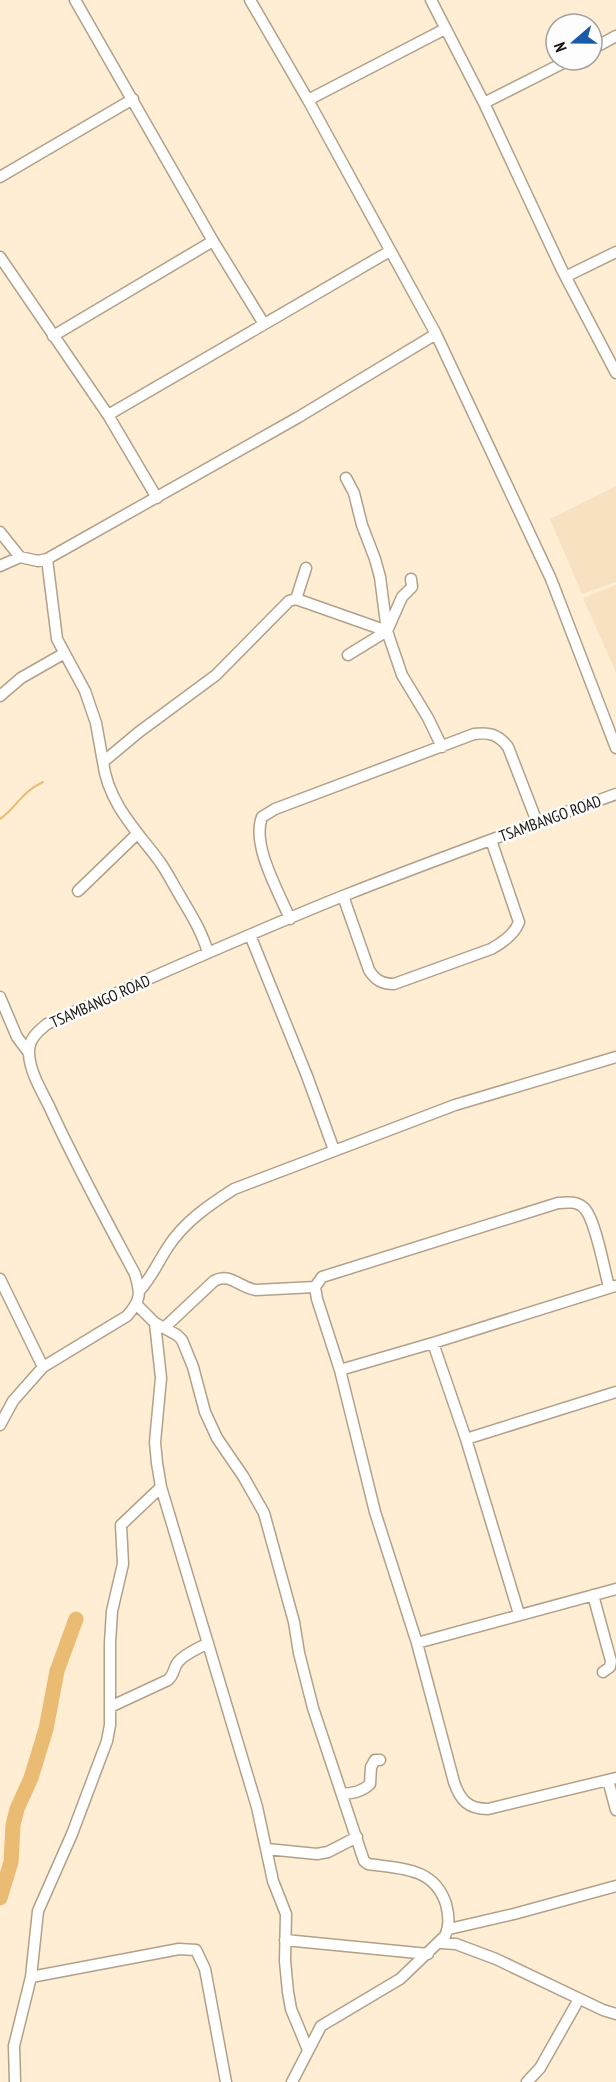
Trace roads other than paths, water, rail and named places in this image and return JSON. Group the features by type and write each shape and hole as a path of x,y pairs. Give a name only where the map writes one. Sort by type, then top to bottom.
{"street":[{"path":"75,0 213,241 264,324"},
{"path":"250,0 308,100 436,334 551,579 616,748"},
{"path":"430,0 484,103 616,373"},
{"path":"308,100 445,29"},
{"path":"484,103 545,72"},
{"path":"0,177 133,99"},
{"path":"53,336 213,241"},
{"path":"108,415 390,251"},
{"path":"567,276 616,252"},
{"path":"0,257 108,415 157,498"},
{"path":"0,566 20,557 38,561 47,559 306,413 436,334"},
{"path":"346,478 354,494 380,577 387,631 408,688 428,718 442,747"},
{"path":"0,532 20,557"},
{"path":"47,559 57,639 84,691 96,723 108,786 137,834 167,873 200,932 208,953"},
{"path":"296,599 306,568"},
{"path":"348,655 387,631 402,597 411,586 411,579"},
{"path":"103,762 147,725 216,675 289,601 296,599 387,631"},
{"path":"0,696 21,678 63,654"},
{"path":"290,919 261,846 259,832 262,817 275,809 474,734 485,733 502,739 508,747 537,822"},
{"name":"TSAMBANGO ROAD","path":"29,1053 32,1038 47,1024 343,897 616,794"},
{"path":"78,891 137,834"},
{"path":"343,897 369,970 373,976 386,984 394,984 491,949 517,928 519,922 491,840"},
{"path":"250,935 334,1150"},
{"path":"0,997 17,1037 29,1053 34,1072 62,1136 135,1274 140,1290 137,1305 127,1316 43,1367 13,1401 1,1422"},
{"path":"140,1290 149,1280 176,1237 207,1206 234,1189 455,1105 616,1057"},
{"path":"340,1370 613,1286 591,1219 584,1208 573,1202 558,1203 322,1277 315,1287 340,1370 375,1512 417,1643 454,1782 462,1800 478,1809 488,1809 612,1779 616,1810"},
{"path":"159,1325 222,1277 256,1290 315,1287"},
{"path":"0,1279 43,1367"},
{"path":"137,1305 159,1325 182,1340 216,1438 243,1476 264,1513 294,1622 299,1653 313,1708 366,1863 425,1875 433,1882 445,1902 448,1929 441,1943 400,1979 327,2021 317,2031 292,2082"},
{"path":"159,1325 161,1378 155,1442 161,1487 257,1807 273,1881 286,1914 285,1960 291,2009 308,2050"},
{"path":"433,1343 466,1439 519,1614"},
{"path":"466,1439 616,1392"},
{"path":"15,2082 14,2046 31,1977 38,1911 72,1834 107,1741 112,1611 123,1564 121,1525 161,1487"},
{"path":"417,1643 616,1589"},
{"path":"593,1595 611,1661 610,1667 603,1672"},
{"path":"110,1707 168,1680 174,1674 181,1659 208,1643"},
{"path":"342,1794 365,1789 370,1784 371,1767 375,1760 380,1760"},
{"path":"267,1849 317,1854 328,1852 357,1837"},
{"path":"448,1929 514,1914 616,1886"},
{"path":"285,1940 428,1954"},
{"path":"441,1943 456,1944 496,1959 616,2014"},
{"path":"31,1977 179,1949 196,1950 205,1969 226,2082"},
{"path":"528,2082 540,2068 579,1999"}],"waterway":[{"path":"0,819 24,795 43,782"},
{"path":"0,1898 11,1862 13,1825 17,1809 31,1778 46,1729 57,1671 76,1619"}]}
